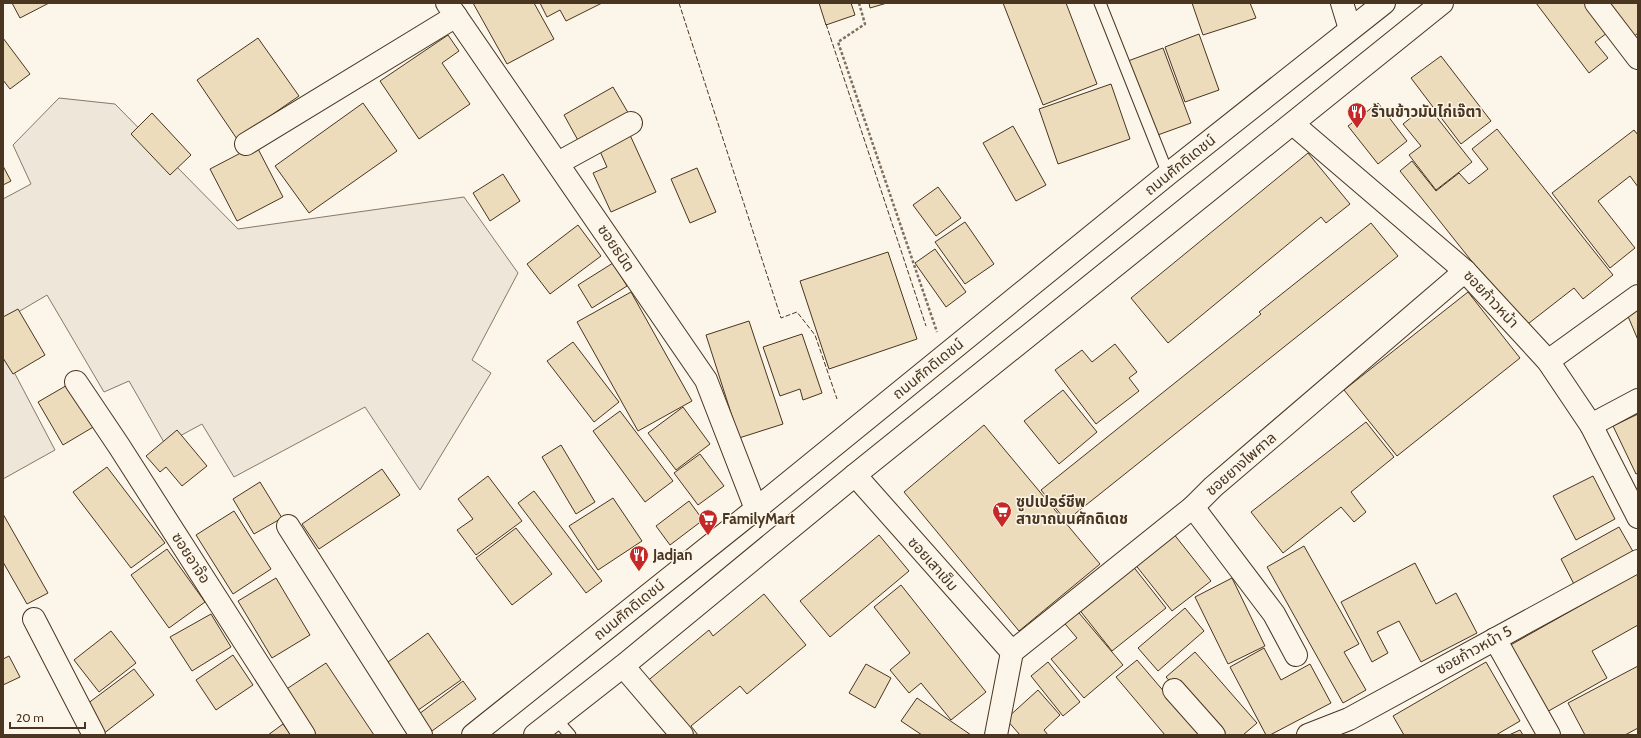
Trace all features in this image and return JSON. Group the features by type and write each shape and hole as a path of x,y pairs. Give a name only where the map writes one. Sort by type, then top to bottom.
{"street":[{"path":"1342,3 1350,29"},
{"name":"ถนนศักดิเดชน์","path":"473,735 756,509 1168,174 1384,3"},
{"path":"535,735 563,727 622,666 855,475 1442,3"},
{"path":"1596,3 1638,58"},
{"path":"246,144 452,10"},
{"name":"ซอยธนิต","path":"452,10 706,380 756,509"},
{"path":"558,163 632,123"},
{"name":"ซอยก้าวหน้า","path":"1293,124 1465,271 1548,362 1591,425 1638,517"},
{"name":"ซอยยางไพศาล","path":"1012,652 1193,507 1213,487 1465,271"},
{"path":"1548,362 1638,296"},
{"name":"ซอยอาจ๊อ","path":"76,382 119,446 304,735"},
{"path":"1591,425 1638,400"},
{"name":"ซอยเสาเข็ม","path":"855,475 1012,652"},
{"path":"1193,507 1274,614 1296,655"},
{"path":"288,526 421,735"},
{"name":"ซอยก้าวหน้า 5","path":"1308,735 1352,727 1494,640 1638,561"},
{"path":"34,619 94,735"},
{"path":"1494,640 1549,735"},
{"path":"996,735 1012,652"},
{"path":"622,666 682,735"},
{"path":"1174,690 1214,735"}],"lane":[{"path":"1100,3 1168,174"}],"path":[{"path":"858,3 865,24 838,42 930,315 946,355"}],"shaded area":[{"path":"59,98 115,104 238,229 464,197 518,273 472,360 491,373 420,490 365,407 234,477 202,424 165,444 129,381 104,392 47,295 3,321 3,199 31,184 13,145"},
{"path":"3,351 55,450 3,479"}],"building":[{"path":"12,3 49,3 20,18"},
{"path":"473,3 534,3 554,39 507,64"},
{"path":"540,3 602,3 566,21 560,10 547,17"},
{"path":"819,3 851,3 855,15 826,25"},
{"path":"869,3 887,3 870,8"},
{"path":"1003,3 1066,3 1097,84 1043,105"},
{"path":"1192,3 1250,3 1256,18 1203,35"},
{"path":"1536,3 1590,3 1611,30 1595,42 1608,58 1589,73"},
{"path":"1605,3 1638,3 1638,33 1632,38"},
{"path":"1199,34 1219,90 1185,102 1165,47"},
{"path":"448,35 459,51 442,63 470,104 419,139 380,81"},
{"path":"3,38 30,74 10,89 3,80"},
{"path":"258,38 299,96 237,139 197,80"},
{"path":"1163,48 1191,123 1155,136 1128,61"},
{"path":"1441,56 1491,121 1461,144 1411,78"},
{"path":"1111,84 1130,139 1058,164 1039,109"},
{"path":"613,87 630,116 580,144 564,115"},
{"path":"363,103 397,151 309,213 275,166"},
{"path":"1378,103 1407,141 1378,164 1348,126"},
{"path":"1427,105 1472,162 1436,190 1409,155 1421,146 1403,124"},
{"path":"152,113 191,155 170,175 131,134"},
{"path":"1013,126 1046,185 1016,201 983,143"},
{"path":"1497,129 1613,275 1583,299 1574,288 1524,327 1400,171 1412,161 1436,191 1459,173 1469,184 1488,169 1472,149"},
{"path":"1634,130 1638,135 1638,187 1630,176 1598,201 1635,248 1610,268 1552,193"},
{"path":"630,135 656,192 611,212 593,173 607,167 599,149"},
{"path":"256,145 283,197 237,221 210,169"},
{"path":"1308,153 1350,204 1326,223 1321,217 1168,343 1131,298"},
{"path":"3,166 11,181 3,185"},
{"path":"697,168 716,212 690,223 671,179"},
{"path":"503,174 520,201 490,221 473,193"},
{"path":"938,187 961,218 936,236 913,205"},
{"path":"965,222 994,264 965,284 935,242"},
{"path":"1371,223 1398,256 1066,521 1041,490 1261,314 1259,312"},
{"path":"578,225 601,256 550,294 527,264"},
{"path":"935,249 966,292 946,307 915,263"},
{"path":"888,252 917,339 829,369 800,281"},
{"path":"613,263 627,286 592,308 578,285"},
{"path":"631,292 692,401 638,431 577,322"},
{"path":"1468,292 1520,358 1397,456 1344,390"},
{"path":"18,309 45,355 13,374 3,358 3,317"},
{"path":"1638,309 1638,340 1627,314"},
{"path":"749,321 783,424 739,438 706,335"},
{"path":"802,334 822,393 803,400 800,389 780,396 763,347"},
{"path":"573,342 619,402 594,422 547,361"},
{"path":"1115,344 1137,372 1129,378 1139,391 1096,424 1055,370 1082,350 1092,362"},
{"path":"69,384 95,426 63,445 38,402"},
{"path":"1063,390 1097,432 1059,464 1024,421"},
{"path":"683,407 710,444 676,470 648,433"},
{"path":"620,411 673,481 645,502 593,431"},
{"path":"1638,414 1638,473 1636,474 1613,426"},
{"path":"1366,422 1394,457 1351,492 1366,512 1354,522 1341,507 1283,553 1251,512"},
{"name":"ซูปเปอร์ชีพ สาขาถนนศักดิเดช","path":"984,425 1100,564 1019,631 904,492"},
{"path":"177,430 207,466 182,486 166,467 160,472 146,456"},
{"path":"561,445 595,502 576,514 542,457"},
{"path":"700,454 724,486 698,505 674,473"},
{"path":"107,467 165,543 131,568 73,492"},
{"path":"382,469 400,495 319,549 302,524"},
{"path":"488,476 522,521 476,555 457,530 473,519 458,499"},
{"path":"1593,476 1615,519 1576,540 1553,496"},
{"path":"260,482 282,518 254,534 233,499"},
{"path":"534,491 602,581 586,593 518,503"},
{"path":"613,498 642,541 598,570 569,526"},
{"path":"689,501 703,520 670,545 656,526"},
{"path":"234,511 271,569 233,594 196,535"},
{"path":"3,514 48,593 27,604 3,562"},
{"path":"1619,527 1635,555 1576,588 1561,559"},
{"path":"516,528 552,574 512,605 476,558"},
{"path":"1173,533 1211,581 1172,611 1134,563"},
{"path":"879,535 909,571 830,637 800,601"},
{"path":"1304,546 1359,644 1344,652 1366,690 1343,703 1267,567"},
{"path":"167,549 205,602 169,628 131,575"},
{"path":"1415,563 1436,604 1456,593 1477,633 1421,662 1399,621 1377,632 1388,653 1372,662 1341,602"},
{"path":"1132,565 1166,608 1112,651 1078,608"},
{"path":"1638,573 1638,625 1592,651 1607,678 1545,713 1507,647"},
{"path":"276,578 310,635 272,658 238,601"},
{"path":"1232,578 1265,646 1228,664 1195,597"},
{"path":"901,585 986,692 951,720 921,683 909,693 890,670 910,653 874,607"},
{"path":"764,594 806,645 747,694 740,686 691,726 698,735 688,735 645,683 709,630 713,636"},
{"path":"1074,607 1123,665 1084,698 1051,659 1077,638 1060,618"},
{"path":"1185,608 1204,631 1158,671 1138,648"},
{"path":"211,614 231,647 192,671 170,637"},
{"path":"111,631 136,663 99,692 74,660"},
{"path":"428,633 461,680 414,713 381,667"},
{"path":"1264,648 1281,680 1310,664 1331,703 1270,735 1266,735 1230,667"},
{"path":"1195,652 1257,723 1243,735 1217,735 1166,677"},
{"path":"233,655 253,685 216,710 196,680"},
{"path":"9,656 20,677 3,685 3,659"},
{"path":"1137,660 1201,735 1165,735 1116,677"},
{"path":"1048,662 1080,702 1063,716 1031,676"},
{"path":"1486,662 1520,721 1496,735 1404,735 1393,716"},
{"path":"326,663 374,735 310,735 282,692"},
{"path":"866,664 891,678 875,708 849,693"},
{"path":"1638,666 1638,728 1625,735 1585,735 1568,703"},
{"path":"134,669 154,695 103,734 83,707"},
{"path":"463,681 476,699 432,731 419,714"},
{"path":"1038,690 1060,715 1044,730 1048,735 1020,735 1006,719"},
{"path":"917,698 971,735 922,735 901,721"},
{"path":"283,724 291,735 268,735"},
{"path":"1520,730 1523,735 1509,735"}],"fence":[{"path":"679,3 781,318 797,312 815,335 837,399"},
{"path":"826,24 926,326"}],"place":[{"name":"ร้านข้าวมันไก่เจ๊ตา","path":"1357,129"},
{"name":"ซูปเปอร์ชีพ สาขาถนนศักดิเดช","path":"1002,528"},
{"name":"FamilyMart","path":"708,536"},
{"name":"Jadjan","path":"639,572"}]}
